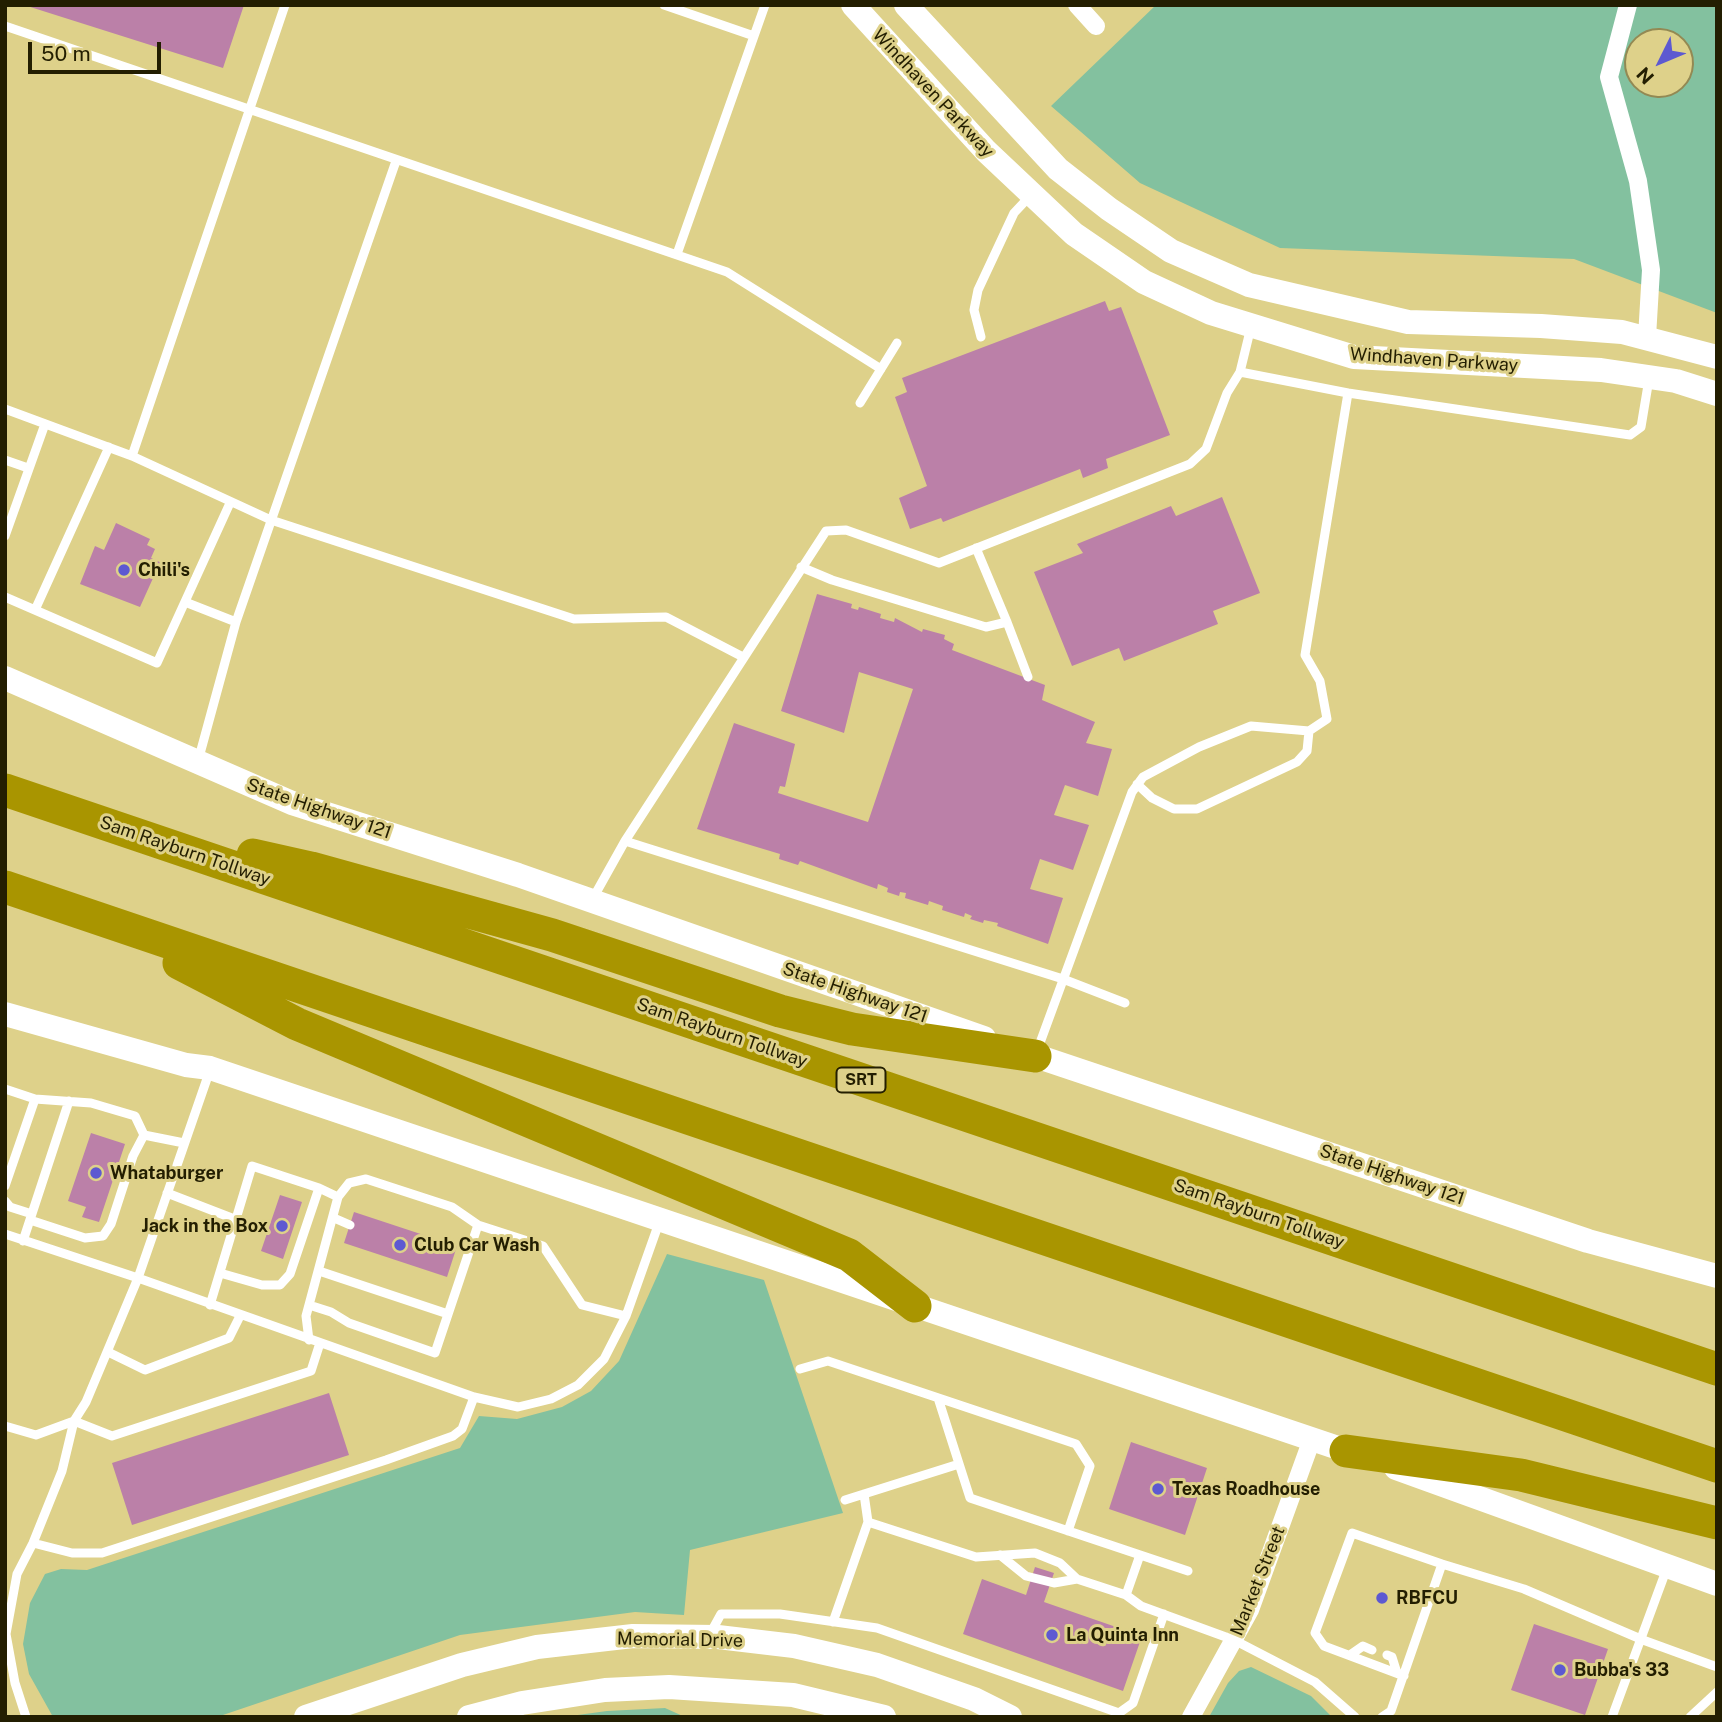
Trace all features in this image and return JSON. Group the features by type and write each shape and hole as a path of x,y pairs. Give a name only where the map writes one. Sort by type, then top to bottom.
{"highway":[{"name":"Sam Rayburn Tollway","path":"5,790 1717,1369"},
{"path":"99,822 311,867 552,935 792,1014 852,1029 1035,1056"},
{"path":"5,887 1717,1466"},
{"path":"87,915 297,1024 849,1255 915,1306"},
{"path":"1346,1451 1521,1475 1717,1523"}],"main road":[{"name":"Windhaven Parkway","path":"853,5 1030,196 1074,234 1144,282 1211,313 1354,357 1601,370 1676,381 1717,394"},
{"name":"Windhaven Parkway","path":"906,5 1058,169 1109,209 1171,251 1249,285 1408,322 1541,326 1647,337 1717,357"},
{"path":"1030,196 1058,169"},
{"path":"1647,337 1650,377"},
{"name":"State Highway 121","path":"5,678 292,803 592,901 1035,1056 1588,1241 1717,1276"},
{"path":"5,1014 186,1065 211,1068 1312,1439 1717,1584"},
{"name":"Memorial Drive","path":"306,1717 462,1665 537,1647 634,1636 708,1637 794,1646 877,1665 974,1699 1010,1717"},
{"path":"469,1717 522,1703 605,1690 669,1687 793,1695 884,1717"}],"street":[{"path":"1077,5 1096,26"},
{"path":"1628,5 1609,77 1638,181 1651,270 1647,337"},
{"name":"Market Street","path":"1191,1717 1250,1610 1312,1439"}],"lane":[{"path":"132,456 285,5"},
{"path":"664,5 754,36"},
{"path":"677,254 765,5"},
{"path":"5,26 396,161 727,271 881,369"},
{"path":"197,763 236,622 396,161"},
{"path":"981,337 974,310 978,290 1014,213 1030,196"},
{"path":"592,901 625,841 826,531 846,530 939,563 1191,464 1206,449 1227,393 1240,372 1251,327"},
{"path":"860,403 897,343"},
{"path":"1240,372 1348,393 1630,435 1641,427 1650,377"},
{"path":"1035,1056 1132,792 1143,777 1199,747 1251,726 1309,731 1327,719 1320,681 1305,655 1348,393"},
{"path":"5,409 132,456 271,520 574,620 666,617 743,657"},
{"path":"5,536 45,424"},
{"path":"35,610 109,447"},
{"path":"5,460 28,468"},
{"path":"5,597 157,663 230,503"},
{"path":"976,548 1028,677"},
{"path":"801,567 832,580 986,627 1007,622"},
{"path":"185,602 236,622"},
{"path":"1138,784 1153,798 1174,809 1197,809 1297,762 1307,751 1309,731"},
{"path":"625,841 1063,979 1125,1003"},
{"path":"26,1717 15,1683 6,1634 16,1574 33,1543 62,1471 74,1421 86,1402 138,1278 211,1068"},
{"path":"5,1089 35,1098 90,1103 135,1116 144,1135"},
{"path":"5,1186 35,1098"},
{"path":"23,1241 69,1101"},
{"path":"144,1135 184,1143"},
{"path":"5,1201 10,1207 31,1217 85,1238 103,1236 111,1224 133,1156 144,1135"},
{"path":"210,1305 252,1166 338,1197"},
{"path":"309,1340 306,1316 338,1197 349,1183 366,1179 452,1207 478,1225 543,1246 582,1306 626,1316"},
{"path":"220,1273 262,1285 280,1285 290,1274 319,1188"},
{"path":"167,1193 237,1220"},
{"path":"334,1218 350,1225"},
{"path":"5,1234 138,1278 474,1397 519,1407 551,1399 578,1385 604,1359 626,1316 660,1219"},
{"path":"309,1305 349,1323 435,1353 478,1225"},
{"path":"452,1261 465,1264"},
{"path":"319,1271 448,1314"},
{"path":"108,1352 145,1370 229,1338 240,1316"},
{"path":"5,1426 36,1435 74,1421 111,1436 311,1371 320,1343"},
{"path":"800,1369 828,1361 1076,1444 1090,1466 1068,1531"},
{"path":"33,1543 72,1553 102,1553 386,1460 453,1436 462,1429 474,1397"},
{"path":"938,1398 970,1498 1188,1571"},
{"path":"845,1500 959,1464"},
{"path":"833,1622 868,1522 864,1494"},
{"path":"868,1522 976,1557 1035,1553 1060,1563 1077,1579 1126,1595 1142,1606 1234,1640 1315,1682 1355,1717"},
{"path":"1401,1675 1324,1646 1315,1633 1352,1532 1524,1589 1643,1640 1717,1667"},
{"path":"1000,1555 1026,1576 1054,1583 1077,1579"},
{"path":"1126,1595 1140,1555"},
{"path":"1382,1717 1391,1711 1401,1675 1442,1564"},
{"path":"1612,1717 1643,1640 1668,1566"},
{"path":"5,1579 16,1574"},
{"path":"708,1637 722,1614 780,1614 877,1628 932,1645 1119,1713 1133,1703 1164,1614"},
{"path":"1350,1655 1363,1646 1372,1650"},
{"path":"1387,1655 1392,1657 1401,1675"},
{"path":"1690,1717 1717,1692"}],"green space":[{"path":"1156,5 1717,5 1717,313 1574,259 1280,248 1140,183 1051,106"},
{"path":"667,1254 764,1280 843,1513 690,1550 684,1615 635,1612 460,1635 217,1717 53,1717 29,1674 23,1644 30,1603 45,1574 61,1569 87,1570 460,1448 479,1416 517,1419 562,1407 591,1391 619,1361"},
{"path":"1251,1667 1311,1696 1332,1717 1209,1717 1228,1683 1239,1671"},
{"path":"665,1708 685,1717 563,1717 607,1711"}],"building":[{"path":"24,5 244,5 223,68"},
{"path":"1105,301 1109,311 1121,307 1170,435 1106,459 1108,468 1083,478 1080,469 943,522 941,518 910,529 899,498 927,486 895,397 907,392 902,378"},
{"path":"1222,497 1260,593 1213,611 1218,624 1124,661 1119,648 1072,666 1034,572 1083,553 1077,544 1171,506 1176,516"},
{"name":"Chili's","path":"116,523 150,539 147,545 155,549 151,558 164,564 158,578 154,576 140,607 80,584 95,546 104,550"},
{"path":"817,594 852,604 851,608 858,610 859,607 881,614 880,618 894,622 895,618 922,632 923,629 945,635 944,639 954,644 952,650 1045,685 1042,700 1095,722 1086,743 1112,749 1098,796 1065,785 1054,815 1089,825 1073,870 1040,859 1030,889 1063,898 1048,944 997,926 998,923 984,920 983,923 970,919 972,916 965,913 964,917 942,910 943,906 929,901 928,905 905,898 906,893 900,892 899,896 887,892 888,888 878,884 877,889 800,861 798,865 779,859 780,854 697,829 734,723 795,744 785,787 780,786 778,793 868,822 913,689 859,672 844,733 781,711"},
{"name":"Whataburger","path":"91,1133 125,1144 99,1222 82,1217 86,1207 68,1201"},
{"name":"Jack in the Box","path":"280,1195 302,1202 283,1259 261,1251"},
{"name":"Club Car Wash","path":"354,1212 457,1246 447,1277 344,1243"},
{"path":"329,1393 349,1455 132,1525 112,1463"},
{"name":"Texas Roadhouse","path":"1131,1442 1207,1468 1185,1535 1109,1509"},
{"name":"La Quinta Inn","path":"1035,1567 1054,1573 1044,1602 1142,1636 1123,1691 963,1634 982,1579 1026,1595"},
{"name":"Bubba's 33","path":"1534,1624 1608,1649 1585,1715 1511,1690"}],"place":[{"name":"Chili's","path":"124,570"},
{"name":"Whataburger","path":"96,1173"},
{"name":"Jack in the Box","path":"282,1226"},
{"name":"Club Car Wash","path":"400,1245"},
{"name":"Texas Roadhouse","path":"1158,1489"},
{"name":"RBFCU","path":"1382,1598"},
{"name":"La Quinta Inn","path":"1052,1635"},
{"name":"Bubba's 33","path":"1560,1670"}]}
